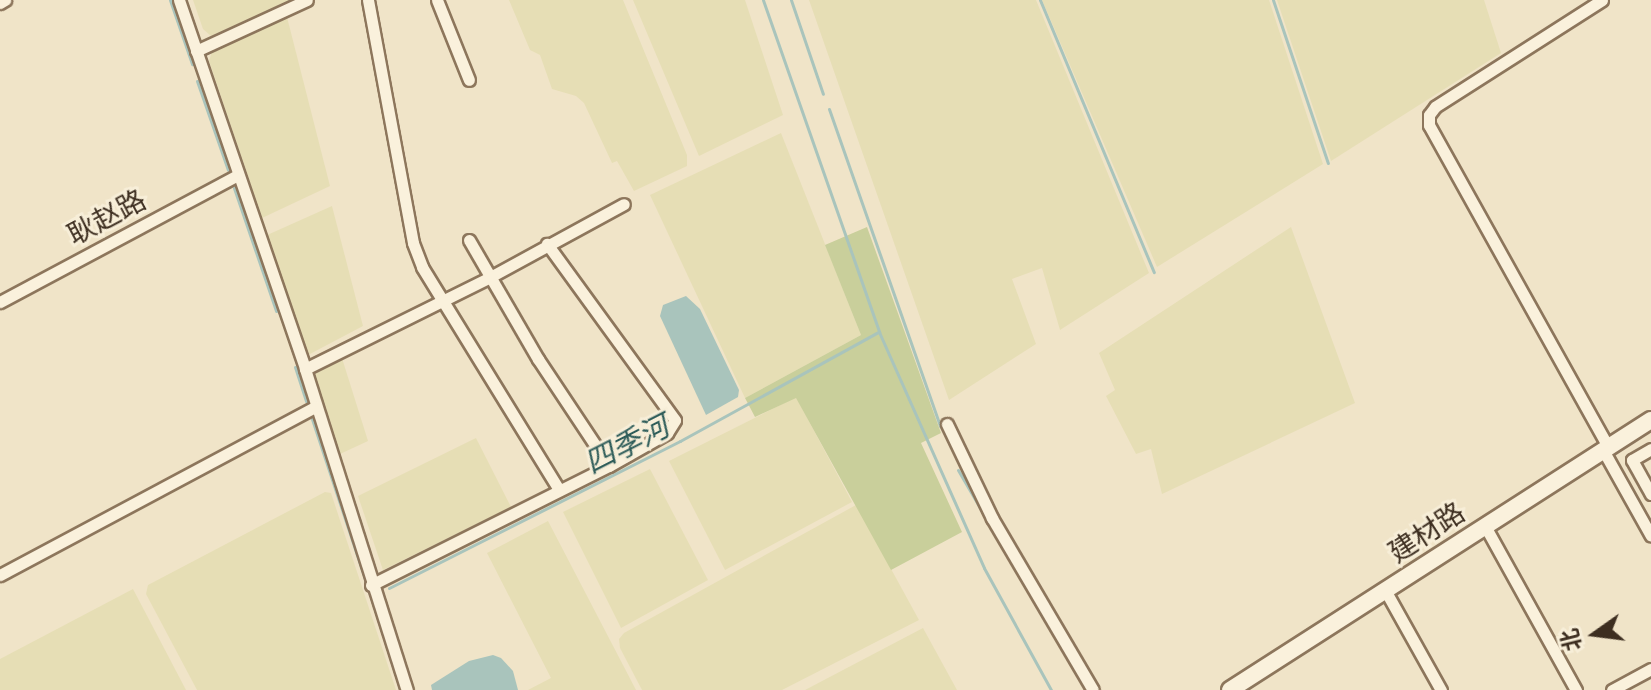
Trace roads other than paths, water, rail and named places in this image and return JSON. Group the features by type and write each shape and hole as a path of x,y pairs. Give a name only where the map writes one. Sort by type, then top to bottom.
{"street":[{"path":"179,0 236,176 305,369 371,585 407,690"},
{"path":"196,51 307,0"},
{"path":"368,0 407,225 422,267 559,490"},
{"path":"437,0 469,80"},
{"path":"1602,0 1435,107 1429,115 1429,125 1651,536"},
{"name":"耿赵路","path":"0,302 236,176"},
{"path":"305,369 492,276 624,204"},
{"path":"469,240 538,359 609,466"},
{"path":"371,585 609,466 667,433 675,420 547,244"},
{"path":"0,575 316,406"},
{"name":"建材路","path":"1230,690 1651,420"},
{"path":"947,424 992,518 1093,690"},
{"path":"1651,449 1632,460 1651,494"},
{"path":"1485,526 1576,690"},
{"path":"1385,590 1441,690"},
{"path":"1612,690 1651,669"}],"water":[{"path":"686,296 700,309 739,390 738,397 706,415 660,316 663,305"},
{"path":"493,655 501,658 513,671 518,690 432,690 431,685 469,661"}],"waterway":[{"path":"170,0 192,64"},
{"path":"763,0 879,332 984,568 1051,690"},
{"path":"791,0 823,94"},
{"path":"1040,0 1154,272"},
{"path":"1273,0 1328,163"},
{"path":"197,81 228,170"},
{"path":"829,109 940,426"},
{"path":"234,188 276,311"},
{"name":"四季河","path":"389,588 680,441 878,332"},
{"path":"295,367 306,401"},
{"path":"312,419 398,679"},
{"path":"958,470 1008,556"}]}
